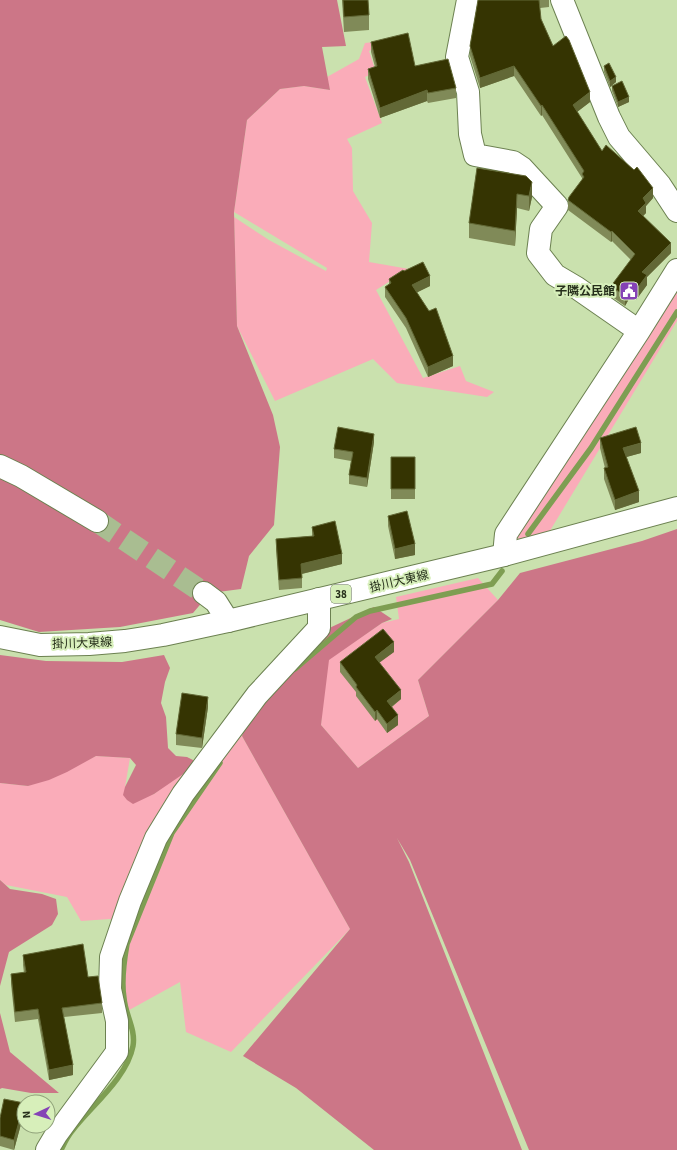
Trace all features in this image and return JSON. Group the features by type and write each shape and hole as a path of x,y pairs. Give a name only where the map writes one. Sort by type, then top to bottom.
{"street":[{"path":"468,0 457,57 468,92 470,134 475,155 513,162 522,168 557,206 541,229 538,252 541,257 555,275 578,288 639,331"},
{"path":"562,0 609,117 619,137 660,185 677,211"},
{"path":"504,556 506,534 639,331 677,270"},
{"path":"0,466 21,476 97,521"},
{"name":"掛川大東線","path":"0,637 40,645 125,641 163,635 504,556 677,508"},
{"path":"204,593 216,602 228,621"},
{"path":"47,1150 56,1135 117,1052 117,1021 110,989 111,957 130,900 156,838 183,794 253,701 318,628 320,599"}],"shaded area":[{"path":"0,0 337,0 346,46 322,47 330,90 304,86 280,89 247,120 234,212 237,326 273,415 280,447 274,525 249,556 241,589 210,593 193,613 120,627 39,632 0,620"},
{"path":"393,40 369,51 376,72 365,77 382,123 347,139 352,148 353,191 372,223 369,262 409,269 376,290 423,378 460,366 466,381 494,392 487,397 397,383 373,359 275,401 237,326 234,217 269,240 326,271 327,268 234,212 247,120 280,89 304,86 330,90 327,77 359,59 365,43"},
{"path":"677,284 677,321 548,534 516,539"},
{"path":"677,529 677,1150 529,1150 410,860 397,838 409,862 522,1150 374,1150 296,1088 243,1056 350,929 242,736 252,700 323,631 374,607 392,619 382,623 329,660 321,725 358,768 429,716 418,680 498,600 520,573 642,541"},
{"path":"478,578 498,600 418,680 429,716 358,768 321,725 326,661 382,623 399,619 396,597"},
{"path":"0,655 46,661 122,662 164,655 170,668 165,682 161,703 166,717 168,748 176,756 187,757 193,760 193,766 154,794 133,804 123,795 125,787 136,765 130,758 96,756 49,780 28,786 0,783"},
{"path":"242,736 350,929 231,1052 186,1032 180,982 122,1014 121,931 110,919 81,921 67,897 6,885 0,880 0,783 28,786 96,756 130,758 125,787 127,800 154,794 222,741"},
{"path":"0,880 10,889 42,894 56,899 58,914 52,925 9,952 0,986"},
{"path":"0,1013 10,1052 59,1093 31,1093 2,1088 0,1089"}],"building":[{"path":"343,0 368,0 369,15 344,17"},
{"path":"478,0 539,0 541,19 553,46 566,36 590,92 573,105 602,151 606,145 634,170 637,167 653,188 643,198 646,203 638,211 671,243 642,272 647,275 636,290 630,287 625,296 611,286 635,254 612,231 611,232 568,200 584,177 582,174 584,171 542,105 541,106 514,66 480,78 470,46"},
{"path":"408,33 415,66 448,59 456,88 428,93 427,90 380,108 368,69 377,66 371,42"},
{"path":"609,63 616,77 610,81 604,66"},
{"path":"622,81 629,97 618,102 612,86"},
{"path":"477,168 526,176 532,182 529,196 517,194 515,231 469,223"},
{"path":"423,262 430,276 412,285 429,311 436,308 453,356 428,367 406,318 385,287 391,283 389,279 403,270 404,271"},
{"path":"338,427 374,434 367,478 349,475 353,452 334,449"},
{"path":"636,427 641,443 623,448 639,491 615,500 604,468 608,467 600,438"},
{"path":"391,457 415,457 415,489 391,489"},
{"path":"407,511 415,544 395,549 388,516"},
{"path":"335,521 342,554 301,564 302,578 279,580 276,539 314,536 312,527"},
{"path":"383,629 394,642 375,657 401,690 387,701 398,715 387,724 377,710 375,712 356,687 357,685 340,662"},
{"path":"182,693 208,697 202,738 176,734"},
{"path":"83,944 88,977 98,976 102,1003 62,1008 73,1065 49,1070 38,1009 15,1012 11,974 26,972 23,955"},
{"path":"4,1099 16,1101 16,1133 14,1140 0,1136 0,1118"}],"waterway":[{"path":"528,534 591,448 677,312"},
{"path":"295,669 356,617 370,611 492,584 502,571"},
{"path":"61,1150 72,1131 116,1080 124,1069 129,1058 134,1040 123,991 124,964 127,944 172,833 220,763"}],"tunnel":[{"path":"97,521 204,593"}],"place":[{"name":"子隣公民館","path":"629,291"}]}
